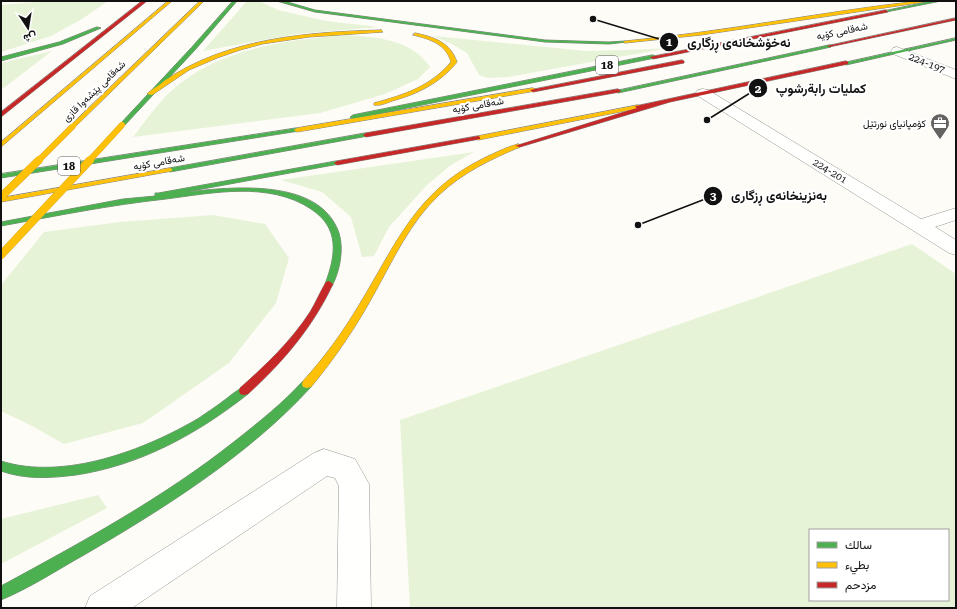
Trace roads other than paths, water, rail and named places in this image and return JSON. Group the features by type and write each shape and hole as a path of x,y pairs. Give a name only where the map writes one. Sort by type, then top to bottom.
{"main road":[{"name":"شەقامی پێشەوا قازی","path":"1,145 170,1"},
{"name":"شەقامی پێشەوا قازی","path":"1,197 202,1"},
{"path":"1,255 214,26 235,1"},
{"path":"279,1 315,11 439,28 544,41 609,43 669,39 877,6 929,1"},
{"name":"شەقامی کۆیە","path":"276,133 592,68 939,1"},
{"path":"1,59 38,50 78,37 105,25 143,3"},
{"path":"1,115 143,3"},
{"name":"شەقامی کۆیە","path":"1,200 612,92 956,19"},
{"path":"150,94 192,66 221,54 247,46 322,34 359,31 392,32"},
{"path":"344,111 411,94 432,84 451,68 454,62 454,56 445,46 427,37 403,32"},
{"path":"1,224 510,132 668,101 956,39"},
{"name":"شەقامی کۆیە","path":"1,176 276,133 578,82 694,59"},
{"path":"1,593 77,551 163,499 243,442 277,413 326,363 350,331 410,225 424,205 442,187 462,172 484,159 524,144 668,101"},
{"path":"197,146 320,117"},
{"path":"1,466 9,469 40,473 76,470 114,462 151,449 185,432 244,390 269,367 290,344 318,305 334,268 338,254 338,240 334,227 326,216 316,207 305,201 266,190 236,189 101,205"}],"street":[{"name":"224-197","path":"897,51 956,75"},
{"name":"224-201","path":"703,93 956,249"},
{"path":"920,226 956,214"},
{"path":"102,608 324,462 345,468 354,484 354,608"}],"place":[{"name":"نەخۆشخانەی ڕزگاری","path":"593,19"},
{"name":"کملیات رابةرشوپ","path":"707,120"},
{"name":"كۆمپانیای نورتێل","path":"940,140"},
{"name":"بەنزینخانەی ڕزگاری","path":"638,225"}]}
